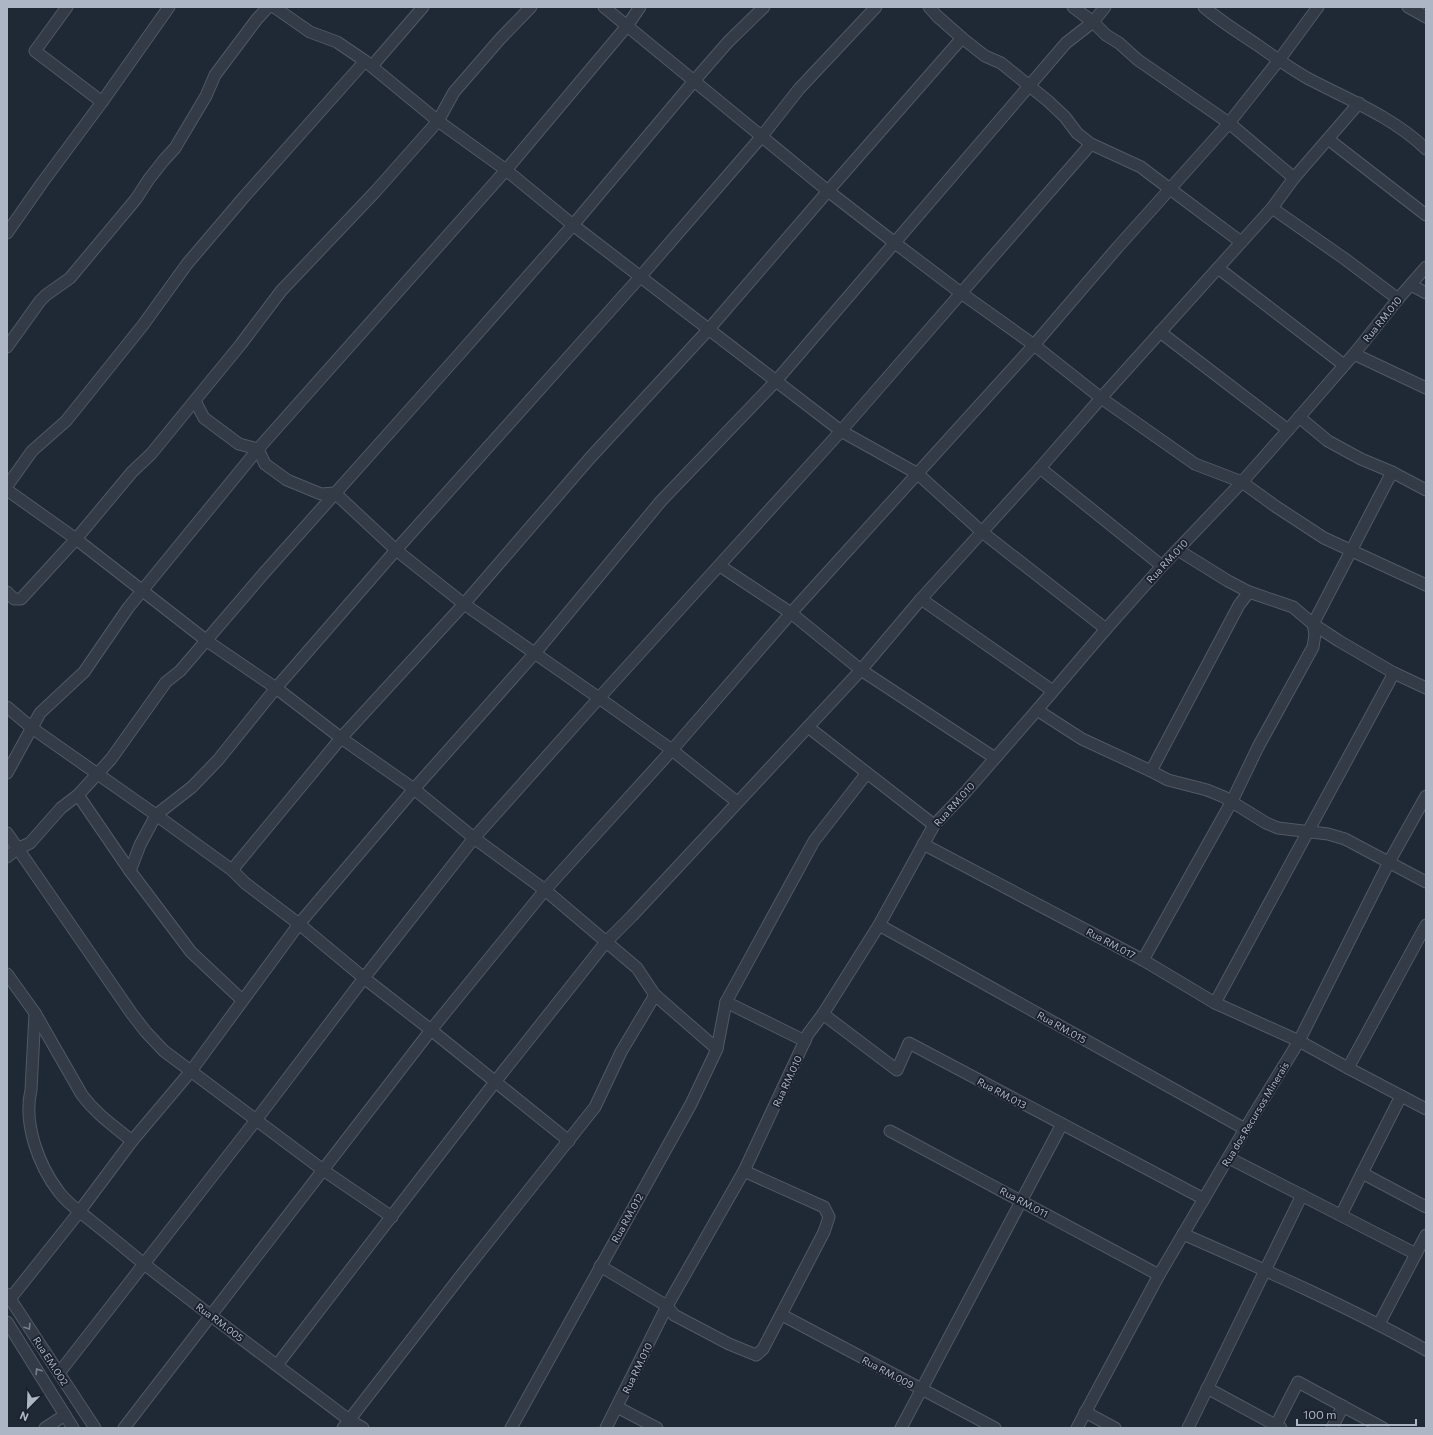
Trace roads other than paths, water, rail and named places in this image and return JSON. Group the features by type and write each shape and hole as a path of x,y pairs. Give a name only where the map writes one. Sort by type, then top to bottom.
{"street":[{"path":"67,7 34,51 102,102"},
{"path":"7,233 169,7"},
{"path":"7,347 40,302 46,295 70,278 136,199 164,160 176,148 206,96 216,75 257,19 268,7"},
{"path":"274,7 310,32 337,42 369,64 438,121 506,170 573,225 841,431 918,474 982,532 1106,628"},
{"path":"7,486 32,451 66,421 144,325 187,264 244,197 423,7"},
{"path":"7,592 14,599 21,599 76,539 132,472 151,454 241,344 282,291 438,121 454,92 500,39 531,7"},
{"path":"604,7 895,243 961,293 1034,345 1101,398 1195,464 1242,482 1275,506 1324,538 1426,585"},
{"path":"7,773 40,714 84,672 99,648 142,590 258,449 506,170 627,26 640,7"},
{"path":"7,856 30,843 61,808 78,795 98,774 111,759 166,682 180,671 207,641 335,493 573,225 728,42 764,7"},
{"path":"130,871 140,845 156,815 192,787 218,760 276,688 396,550 640,276 762,136 798,89 876,7"},
{"path":"929,7 962,38 986,56 1000,63 1030,86 1065,117 1077,133 1091,144 1140,167 1241,242"},
{"path":"1073,7 1138,60 1229,123 1294,178"},
{"path":"8,1296 79,1212 132,1141 191,1071 299,924 414,789 535,653 661,501 776,381 1066,43 1093,22 1105,7"},
{"path":"1204,7 1217,18 1279,60 1308,78 1359,103 1411,135 1426,149"},
{"path":"124,1428 431,1030 545,890 672,750 791,613 1034,345 1117,248 1229,123 1279,60 1318,7"},
{"path":"1408,7 1426,17"},
{"path":"232,870 341,738 464,604 590,458 709,329 828,190 962,38"},
{"path":"276,1365 495,1082 606,942 861,670 921,599 1272,208 1294,178 1359,103"},
{"path":"1328,139 1426,215"},
{"path":"59,1373 474,838 841,431 1091,144"},
{"path":"1272,208 1345,259 1398,299"},
{"name":"Rua RM.010","path":"606,1428 667,1306 744,1171 808,1034 823,1014 879,925 934,825 963,795 1106,628 1162,566 1242,482 1288,430 1354,354 1426,267"},
{"path":"1218,268 1344,365"},
{"path":"1411,285 1426,293"},
{"path":"1160,332 1288,430"},
{"path":"1354,354 1426,388"},
{"path":"195,401 204,418 239,444 258,449"},
{"path":"1299,417 1328,441 1361,459 1392,472 1426,490"},
{"path":"258,449 265,464 287,480 321,494 335,493 396,550 464,604 672,750 737,802"},
{"path":"1040,468 1162,566"},
{"path":"1143,960 1232,801 1258,747 1313,647 1315,634 1313,624 1392,472"},
{"path":"7,490 76,539 207,641 276,688 341,738 414,789 474,838 545,890 637,968 655,995 717,1049"},
{"path":"1178,550 1228,581 1249,592 1292,607 1313,624 1339,641 1394,673 1426,688"},
{"path":"720,566 791,613 861,670 995,758"},
{"path":"1151,771 1239,605 1249,592"},
{"path":"921,599 1053,691"},
{"path":"1313,647 1326,642 1339,641"},
{"path":"1215,1004 1394,673"},
{"path":"7,707 32,728 232,870 245,883 299,924 364,978 568,1141"},
{"path":"1037,710 1082,739 1168,780 1216,793 1232,801 1266,823 1278,828 1328,834 1345,839 1426,882"},
{"path":"808,727 934,825"},
{"name":"Rua RM.012","path":"511,1428 691,1104 717,1049 726,1002 814,841 867,773"},
{"path":"78,795 130,871 191,952 242,1000"},
{"name":"Rua dos Recursos Minerais","path":"1077,1428 1159,1275 1229,1158 1245,1128 1299,1041 1389,862 1426,796"},
{"path":"7,833 146,1032 164,1051 323,1170 392,1217"},
{"name":"Rua RM.017","path":"923,844 1143,960 1215,1004 1299,1041 1401,1096 1425,1104"},
{"name":"Rua RM.015","path":"879,925 1245,1128"},
{"path":"1348,1068 1426,925"},
{"path":"7,974 35,1013 82,1095 91,1107 132,1141"},
{"path":"346,1424 594,1107 621,1052 655,995"},
{"path":"726,1002 805,1041"},
{"name":"Rua RM.005","path":"35,1013 31,1090 29,1099 31,1133 39,1157 50,1179 60,1194 79,1212 276,1365 346,1424 363,1428"},
{"name":"Rua RM.013","path":"823,1014 897,1070 909,1043 1204,1199"},
{"path":"1341,1215 1401,1096"},
{"path":"901,1428 1062,1124"},
{"name":"Rua RM.011","path":"890,1131 1159,1275"},
{"path":"1229,1158 1416,1254"},
{"path":"600,1266 667,1306 674,1315 729,1344 756,1355 762,1350 782,1315 824,1232 829,1217 824,1207 744,1171"},
{"path":"1362,1173 1426,1207"},
{"path":"1188,1428 1302,1195"},
{"path":"1183,1234 1265,1270 1379,1324 1426,1350"},
{"path":"1379,1324 1426,1235"},
{"name":"Rua EM.002","path":"8,1296 95,1428"},
{"name":"Rua RM.009","path":"782,1315 995,1428"},
{"name":"Rua EM.002","path":"7,1322 73,1428"},
{"path":"1207,1388 1279,1426 1298,1382 1384,1428"},
{"path":"1332,1428 1343,1406"},
{"path":"617,1407 657,1428"},
{"path":"1085,1412 1115,1428"},
{"path":"45,1428 65,1415"}]}
